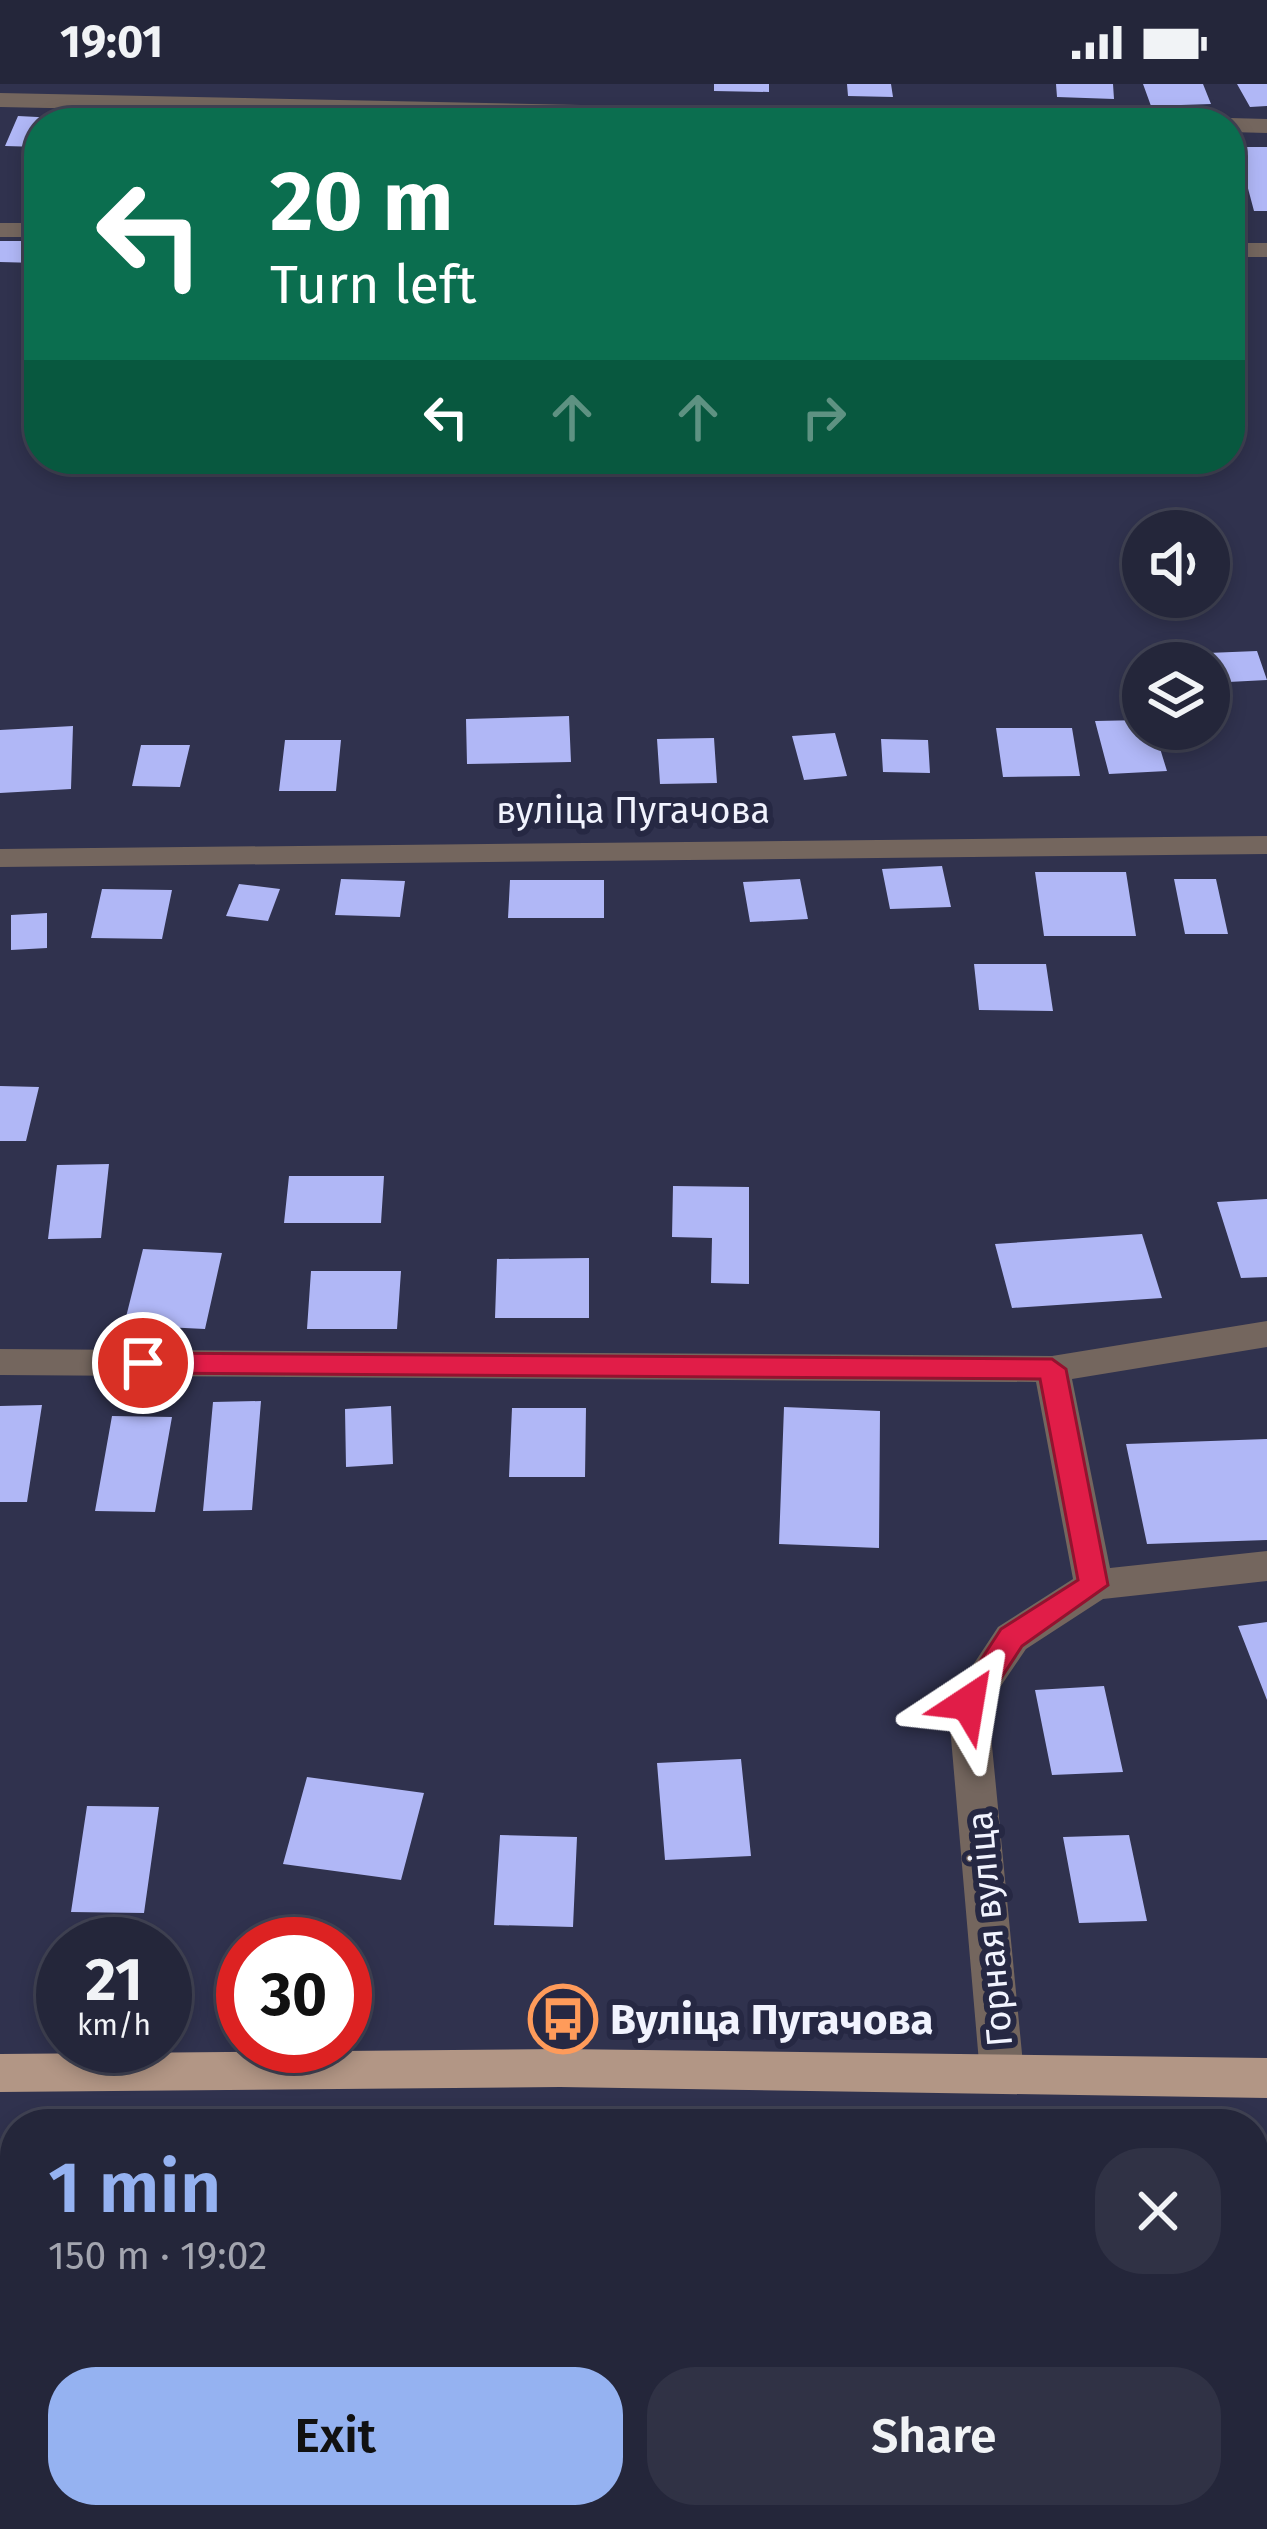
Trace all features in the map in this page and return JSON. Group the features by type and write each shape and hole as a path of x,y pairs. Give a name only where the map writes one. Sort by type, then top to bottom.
{"main road":[{"path":"0,2073 560,2068 1267,2078"}],"street":[{"path":"0,100 389,108"},
{"name":"вуліца Пугачова","path":"0,858 1267,845"},
{"path":"0,1362 1052,1369 1267,1334"},
{"path":"1052,1369 1094,1585"},
{"name":"Горная вуліца","path":"1002,2074 968,1703 1012,1638 1094,1585 1267,1566"}],"building":[{"path":"714,84 769,84 769,92 714,91"},
{"path":"847,84 891,84 893,97 848,96"},
{"path":"1056,84 1113,84 1114,99 1057,97"},
{"path":"1143,84 1203,84 1211,104 1151,106"},
{"path":"1237,84 1267,84 1267,106 1250,107"},
{"path":"18,116 24,116 24,147 5,146"},
{"path":"1245,147 1267,147 1267,211 1254,211 1245,177"},
{"path":"0,241 24,241 24,263 0,262"},
{"path":"1257,651 1267,680 1230,682 1230,652"},
{"path":"569,716 571,762 467,764 466,719"},
{"path":"1122,720 1122,750 1160,750 1167,771 1109,774 1095,721"},
{"path":"73,726 71,789 0,793 0,730"},
{"path":"996,728 1072,728 1080,776 1003,777"},
{"path":"835,733 847,776 804,780 792,736"},
{"path":"714,738 717,783 660,784 657,739"},
{"path":"881,739 928,740 930,773 883,772"},
{"path":"285,740 341,740 336,791 279,791"},
{"path":"141,745 190,745 180,787 132,786"},
{"path":"942,866 951,907 890,909 882,869"},
{"path":"1035,872 1126,872 1136,936 1044,936"},
{"path":"341,879 405,881 400,917 335,915"},
{"path":"800,879 808,919 750,922 743,882"},
{"path":"1174,879 1216,879 1228,934 1185,934"},
{"path":"510,880 604,880 604,918 508,918"},
{"path":"239,884 280,889 268,921 226,916"},
{"path":"102,889 172,890 162,939 91,938"},
{"path":"47,913 47,948 11,950 11,915"},
{"path":"974,964 1046,964 1053,1011 979,1010"},
{"path":"0,1086 39,1087 26,1141 0,1141"},
{"path":"109,1164 101,1238 48,1239 57,1165"},
{"path":"289,1176 384,1176 381,1223 284,1223"},
{"path":"673,1186 749,1187 749,1284 711,1283 712,1238 672,1237"},
{"path":"1267,1199 1267,1277 1241,1278 1217,1202"},
{"path":"1142,1234 1162,1298 1012,1308 995,1244"},
{"path":"143,1249 222,1253 205,1329 124,1325"},
{"path":"589,1258 589,1318 495,1318 497,1259"},
{"path":"311,1271 401,1271 397,1329 307,1329"},
{"path":"261,1401 252,1510 203,1511 213,1402"},
{"path":"42,1405 27,1502 0,1502 0,1406"},
{"path":"391,1406 393,1464 346,1467 345,1409"},
{"path":"784,1407 880,1411 879,1548 779,1544"},
{"path":"512,1408 586,1408 585,1477 509,1477"},
{"path":"112,1416 172,1417 155,1512 95,1511"},
{"path":"1267,1439 1267,1540 1147,1544 1126,1444"},
{"path":"1267,1622 1267,1700 1238,1626"},
{"path":"1104,1686 1123,1772 1052,1775 1035,1690"},
{"path":"741,1759 751,1856 665,1860 657,1763"},
{"path":"307,1777 424,1793 401,1880 283,1864"},
{"path":"87,1806 159,1807 144,1913 71,1912"},
{"path":"500,1835 577,1837 573,1927 494,1925"},
{"path":"1129,1835 1147,1921 1079,1923 1063,1837"}],"place":[{"name":"Вуліца Пугачова","path":"563,2019"}],"route":[{"path":"143,1363 1052,1369 1094,1585 1012,1638 968,1703"}]}
